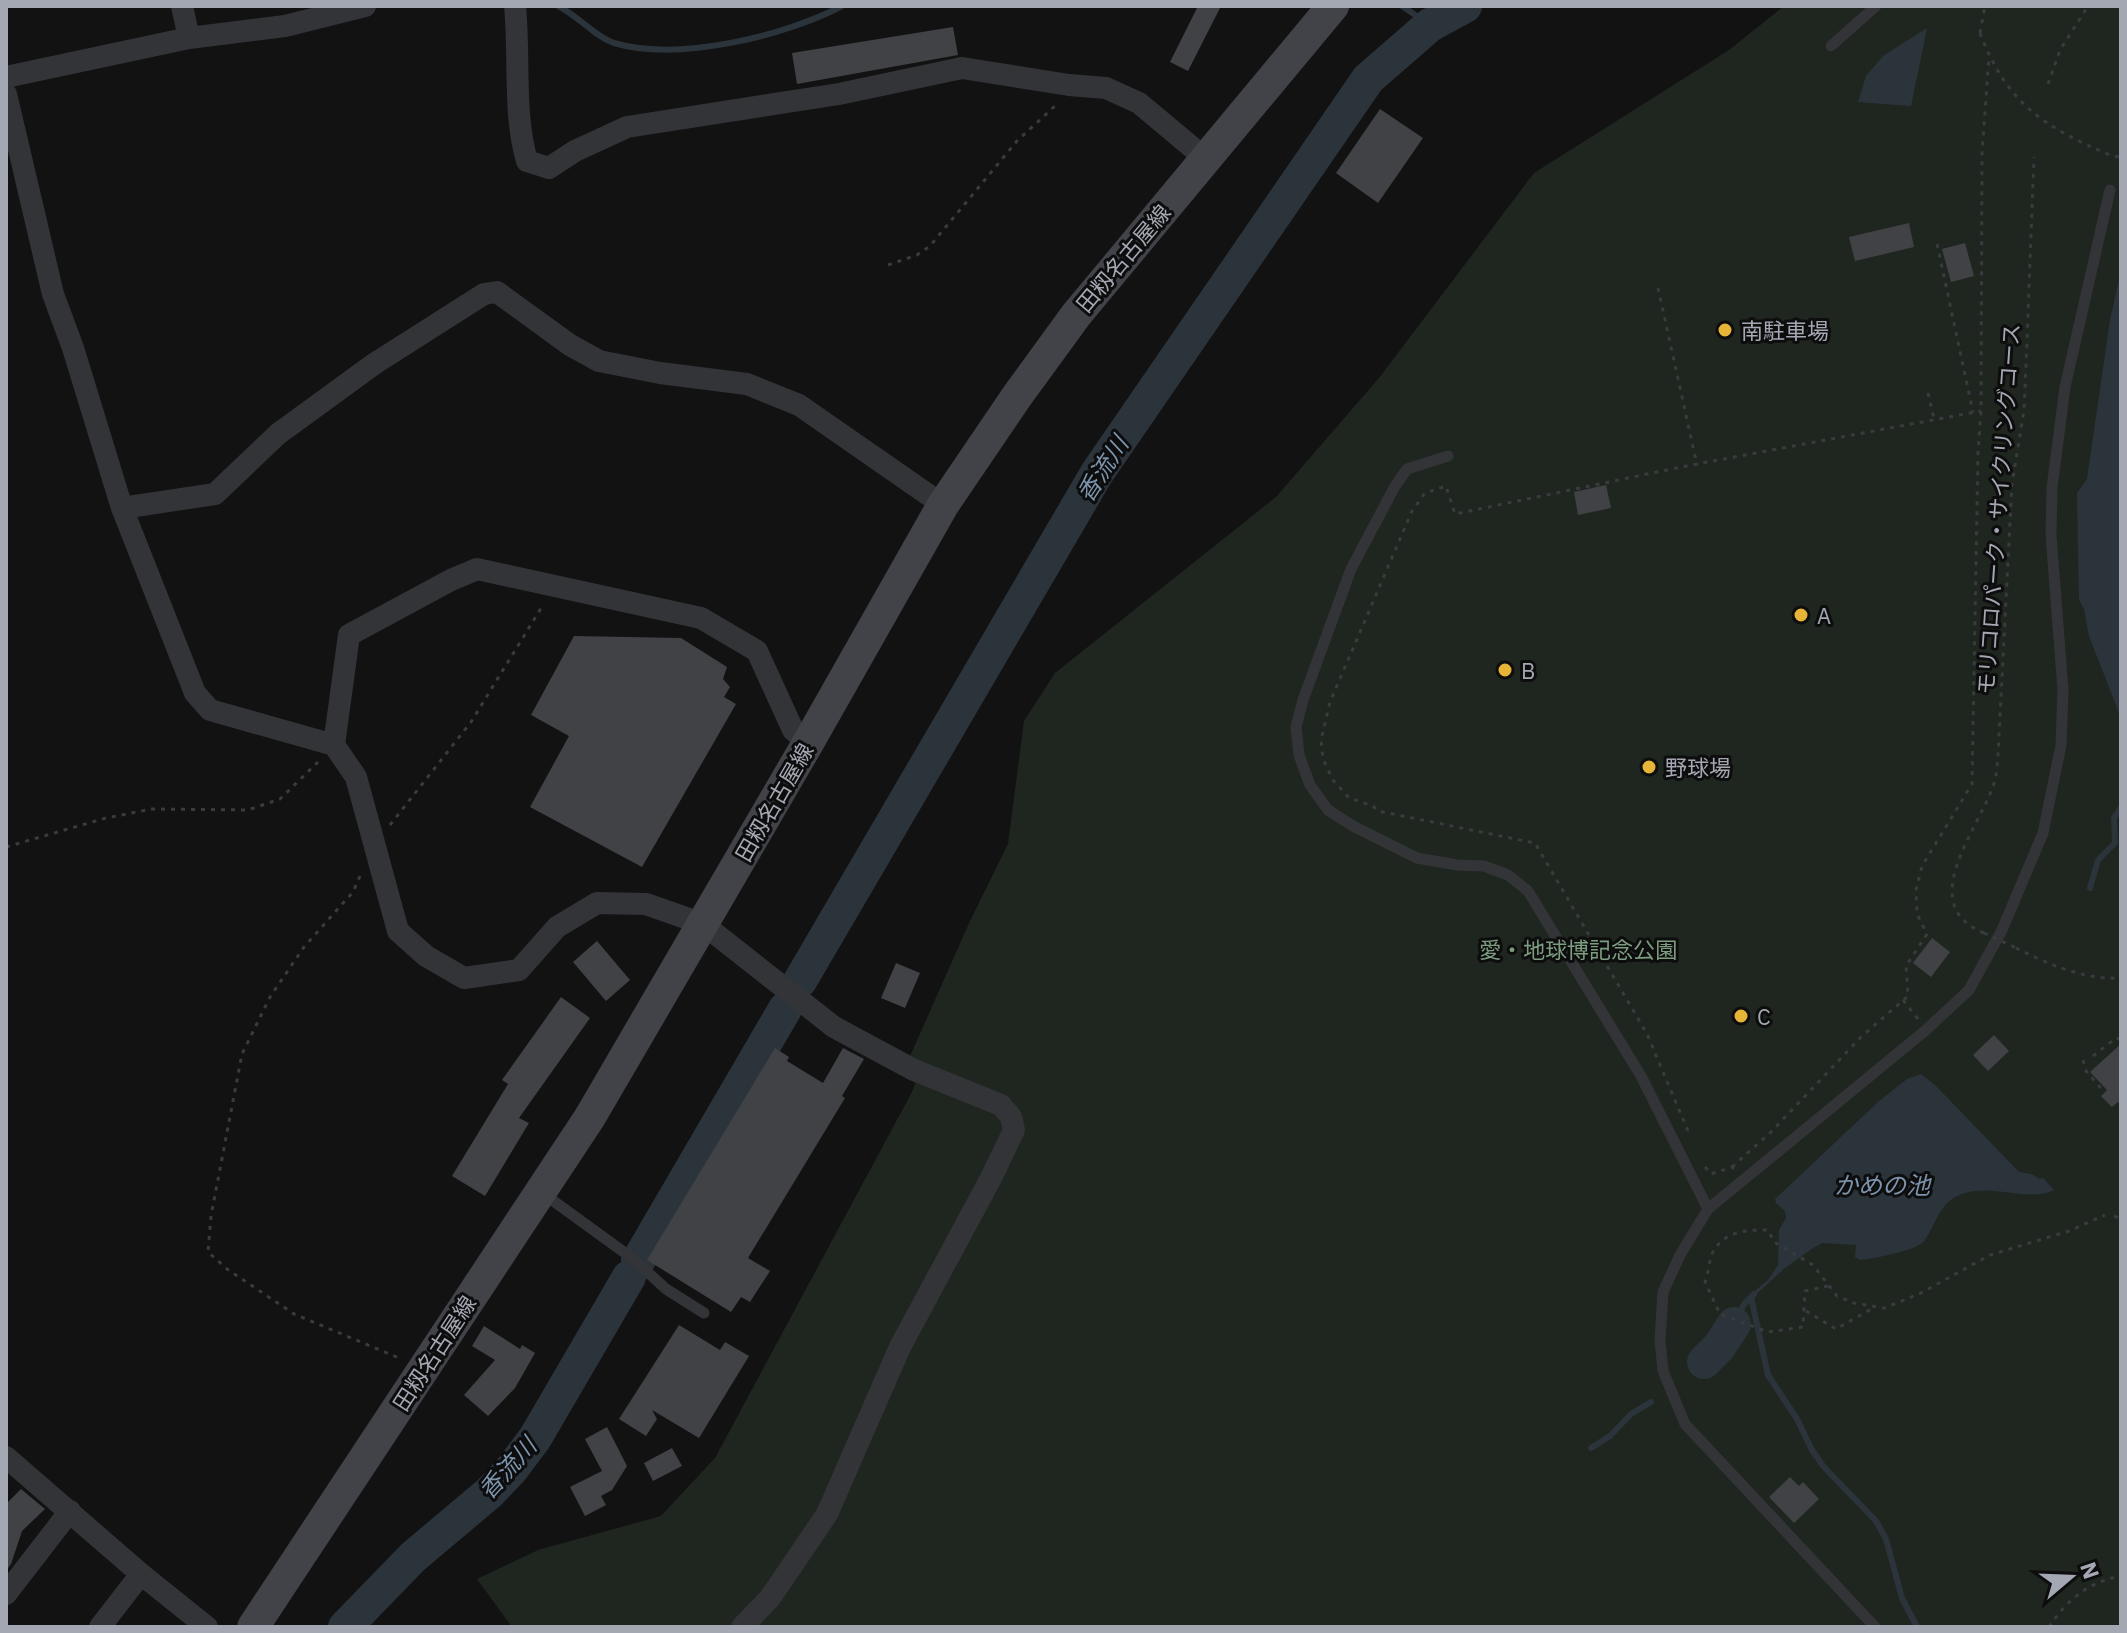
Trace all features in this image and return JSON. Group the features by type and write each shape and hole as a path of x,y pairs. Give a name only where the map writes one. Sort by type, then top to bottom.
{"main road":[{"name":"田籾名古屋線","path":"253,1627 590,1117 943,505 1076,315 1333,6"}],"street":[{"path":"182,6 189,38"},
{"path":"6,77 189,38 285,26 365,6"},
{"path":"515,6 521,140 527,161 549,168 575,151 627,127 839,94 962,68 1106,88 1139,103 1206,159"},
{"path":"6,94 53,294 73,348 122,508 195,693 210,710 334,745 356,777 398,931 426,956 464,978 519,970 557,927 597,903 646,904 703,924 834,1027 914,1070 1001,1105 1011,1117 1014,1130 900,1347 827,1514 770,1598 742,1627"},
{"path":"122,508 215,494 278,434 374,364 484,294 497,292 570,345 599,361 660,373 747,384 799,405 943,505"},
{"path":"334,745 349,635 477,569 701,618 757,651 793,730 808,743"},
{"path":"6,1457 207,1627"},
{"path":"6,1594 70,1511"},
{"path":"100,1627 141,1574"}],"lane":[{"path":"1831,46 1876,6"},
{"path":"1875,1627 1685,1424 1663,1371 1660,1340 1663,1292 1680,1255 1708,1209 1926,1030 1969,990 2002,930 2043,833 2061,745 2063,690 2051,535 2052,488 2065,387 2110,190"},
{"path":"1448,456 1407,469 1351,569 1303,700 1296,727 1299,755 1310,785 1328,810 1353,826 1417,858 1484,866 1508,875 1528,891 1641,1076 1708,1209"},
{"path":"541,1192 632,1258 666,1289 704,1313"}],"path":[{"path":"1985,6 1980,33 2003,83 2055,130 2121,157"},
{"path":"2048,84 2060,50 2088,6"},
{"path":"1701,1163 1711,1174 1732,1167 1771,1132 1861,1037 1908,996 1906,966 1927,934 1917,914 1916,890 1922,866 1972,784 1981,411 1982,153 1989,57"},
{"path":"888,265 917,255 930,246 1017,141 1068,93 1069,85"},
{"name":"モリコロパーク・サイクリングコース","path":"2034,157 2025,395 2012,484 1998,755 1994,784 1951,881 1958,915 1968,927 2075,972 2096,978 2121,978"},
{"path":"1937,244 1973,412"},
{"path":"1658,288 1697,465"},
{"path":"1928,393 1934,419"},
{"path":"1691,1140 1647,1034 1535,843 1378,811 1373,806 1349,798 1333,780 1323,759 1321,740 1330,702 1412,511 1425,493 1446,486 1455,514 1981,411"},
{"path":"423,1369 294,1314 227,1269 208,1252 211,1216 242,1054 270,997 304,947 353,892 373,845 471,722 555,584"},
{"path":"6,847 106,818 152,809 248,810 280,799 334,745"},
{"path":"1903,1000 1926,1030"},
{"path":"2093,1056 2116,1038 2121,1039"},
{"path":"2083,1060 2086,1071 2105,1093"},
{"path":"1732,1167 1738,1173"},
{"path":"1828,1286 1805,1291 1803,1327 1768,1332 1720,1314 1705,1282 1712,1252 1722,1242 1742,1229 1768,1230 1774,1242 1813,1265 1837,1296 1854,1303 1884,1308 1903,1302 1990,1255 2069,1231 2105,1215"},
{"path":"2114,1216 2121,1219"},
{"path":"1805,1310 1836,1329 1875,1307"},
{"path":"2049,1627 2064,1605 2083,1589 2121,1576"}],"green space":[{"name":"愛・地球博記念公園","path":"1784,6 2121,6 2121,1627 512,1627 477,1579 538,1550 661,1516 715,1458 912,1092 920,1069 907,1063 1008,844 1024,721 1055,673 1276,497 1379,378 1534,173 1729,50"}],"water":[{"path":"1927,28 1911,106 1858,102 1866,76 1883,56"},
{"path":"2121,271 2121,718 2089,636 2084,609 2079,600 2077,493 2087,479 2110,320"},
{"name":"かめの池","path":"1921,1074 2019,1172 2043,1178 2054,1190 2033,1195 1986,1191 1962,1194 1943,1208 1924,1241 1884,1256 1860,1260 1855,1257 1856,1245 1822,1243 1785,1268 1751,1299 1750,1295 1768,1280 1778,1265 1779,1230 1786,1218 1785,1211 1775,1199 1878,1102 1907,1079"}],"building":[{"path":"1198,6 1221,6 1188,71 1170,62"},
{"path":"953,27 958,55 797,84 792,53"},
{"path":"1380,109 1423,138 1378,203 1336,173"},
{"path":"1909,223 1914,247 1855,261 1849,237"},
{"path":"1965,243 1974,276 1951,282 1942,249"},
{"path":"1606,485 1611,508 1578,515 1574,492"},
{"path":"574,636 681,638 727,667 723,679 730,687 724,697 736,704 642,867 530,807 569,736 531,715"},
{"path":"1932,938 1950,952 1931,977 1913,963"},
{"path":"597,941 630,980 606,1001 573,962"},
{"path":"896,963 920,973 905,1008 881,998"},
{"path":"561,997 590,1018 519,1118 529,1123 485,1196 452,1176 508,1084 502,1080"},
{"path":"1994,1035 2009,1051 1988,1071 1973,1055"},
{"path":"2121,1044 2121,1105 2118,1102 2112,1107 2101,1096 2107,1090 2090,1072"},
{"path":"775,1048 789,1057 787,1061 823,1083 843,1048 864,1059 842,1096 845,1098 748,1258 770,1271 750,1302 741,1297 731,1312 647,1260"},
{"path":"679,1325 720,1350 725,1342 749,1356 699,1438 652,1410 657,1419 646,1436 619,1419"},
{"path":"484,1326 520,1349 522,1345 535,1353 515,1388 488,1416 464,1395 495,1360 472,1346"},
{"path":"607,1427 627,1466 612,1490 601,1496 606,1505 585,1516 570,1487 602,1471 585,1439"},
{"path":"672,1448 682,1466 653,1481 644,1463"},
{"path":"1790,1477 1799,1486 1803,1482 1819,1499 1794,1523 1769,1497"},
{"path":"21,1489 45,1509 22,1531 6,1571 6,1504"}],"waterway":[{"path":"558,6 614,43 669,49 699,48 762,36 842,6"},
{"path":"1402,6 1430,25"},
{"name":"香流川","path":"800,981 1097,473 1368,79 1430,25 1465,6"},
{"path":"2090,888 2098,860 2115,843 2114,818 2121,807"},
{"name":"香流川","path":"638,1261 785,1009"},
{"name":"香流川","path":"345,1627 413,1557 489,1493 511,1470 535,1438 629,1277"},
{"path":"1737,1317 1754,1294"},
{"path":"1751,1297 1768,1375 1823,1466 1876,1521 1886,1539 1902,1598 1917,1627"},
{"path":"1704,1362 1719,1347 1734,1324"},
{"path":"1591,1448 1610,1436 1631,1414 1651,1402"}],"place":[{"name":"南駐車場","path":"1725,330"},
{"name":"A","path":"1801,615"},
{"name":"B","path":"1505,670"},
{"name":"野球場","path":"1649,767"},
{"name":"C","path":"1741,1016"}]}
